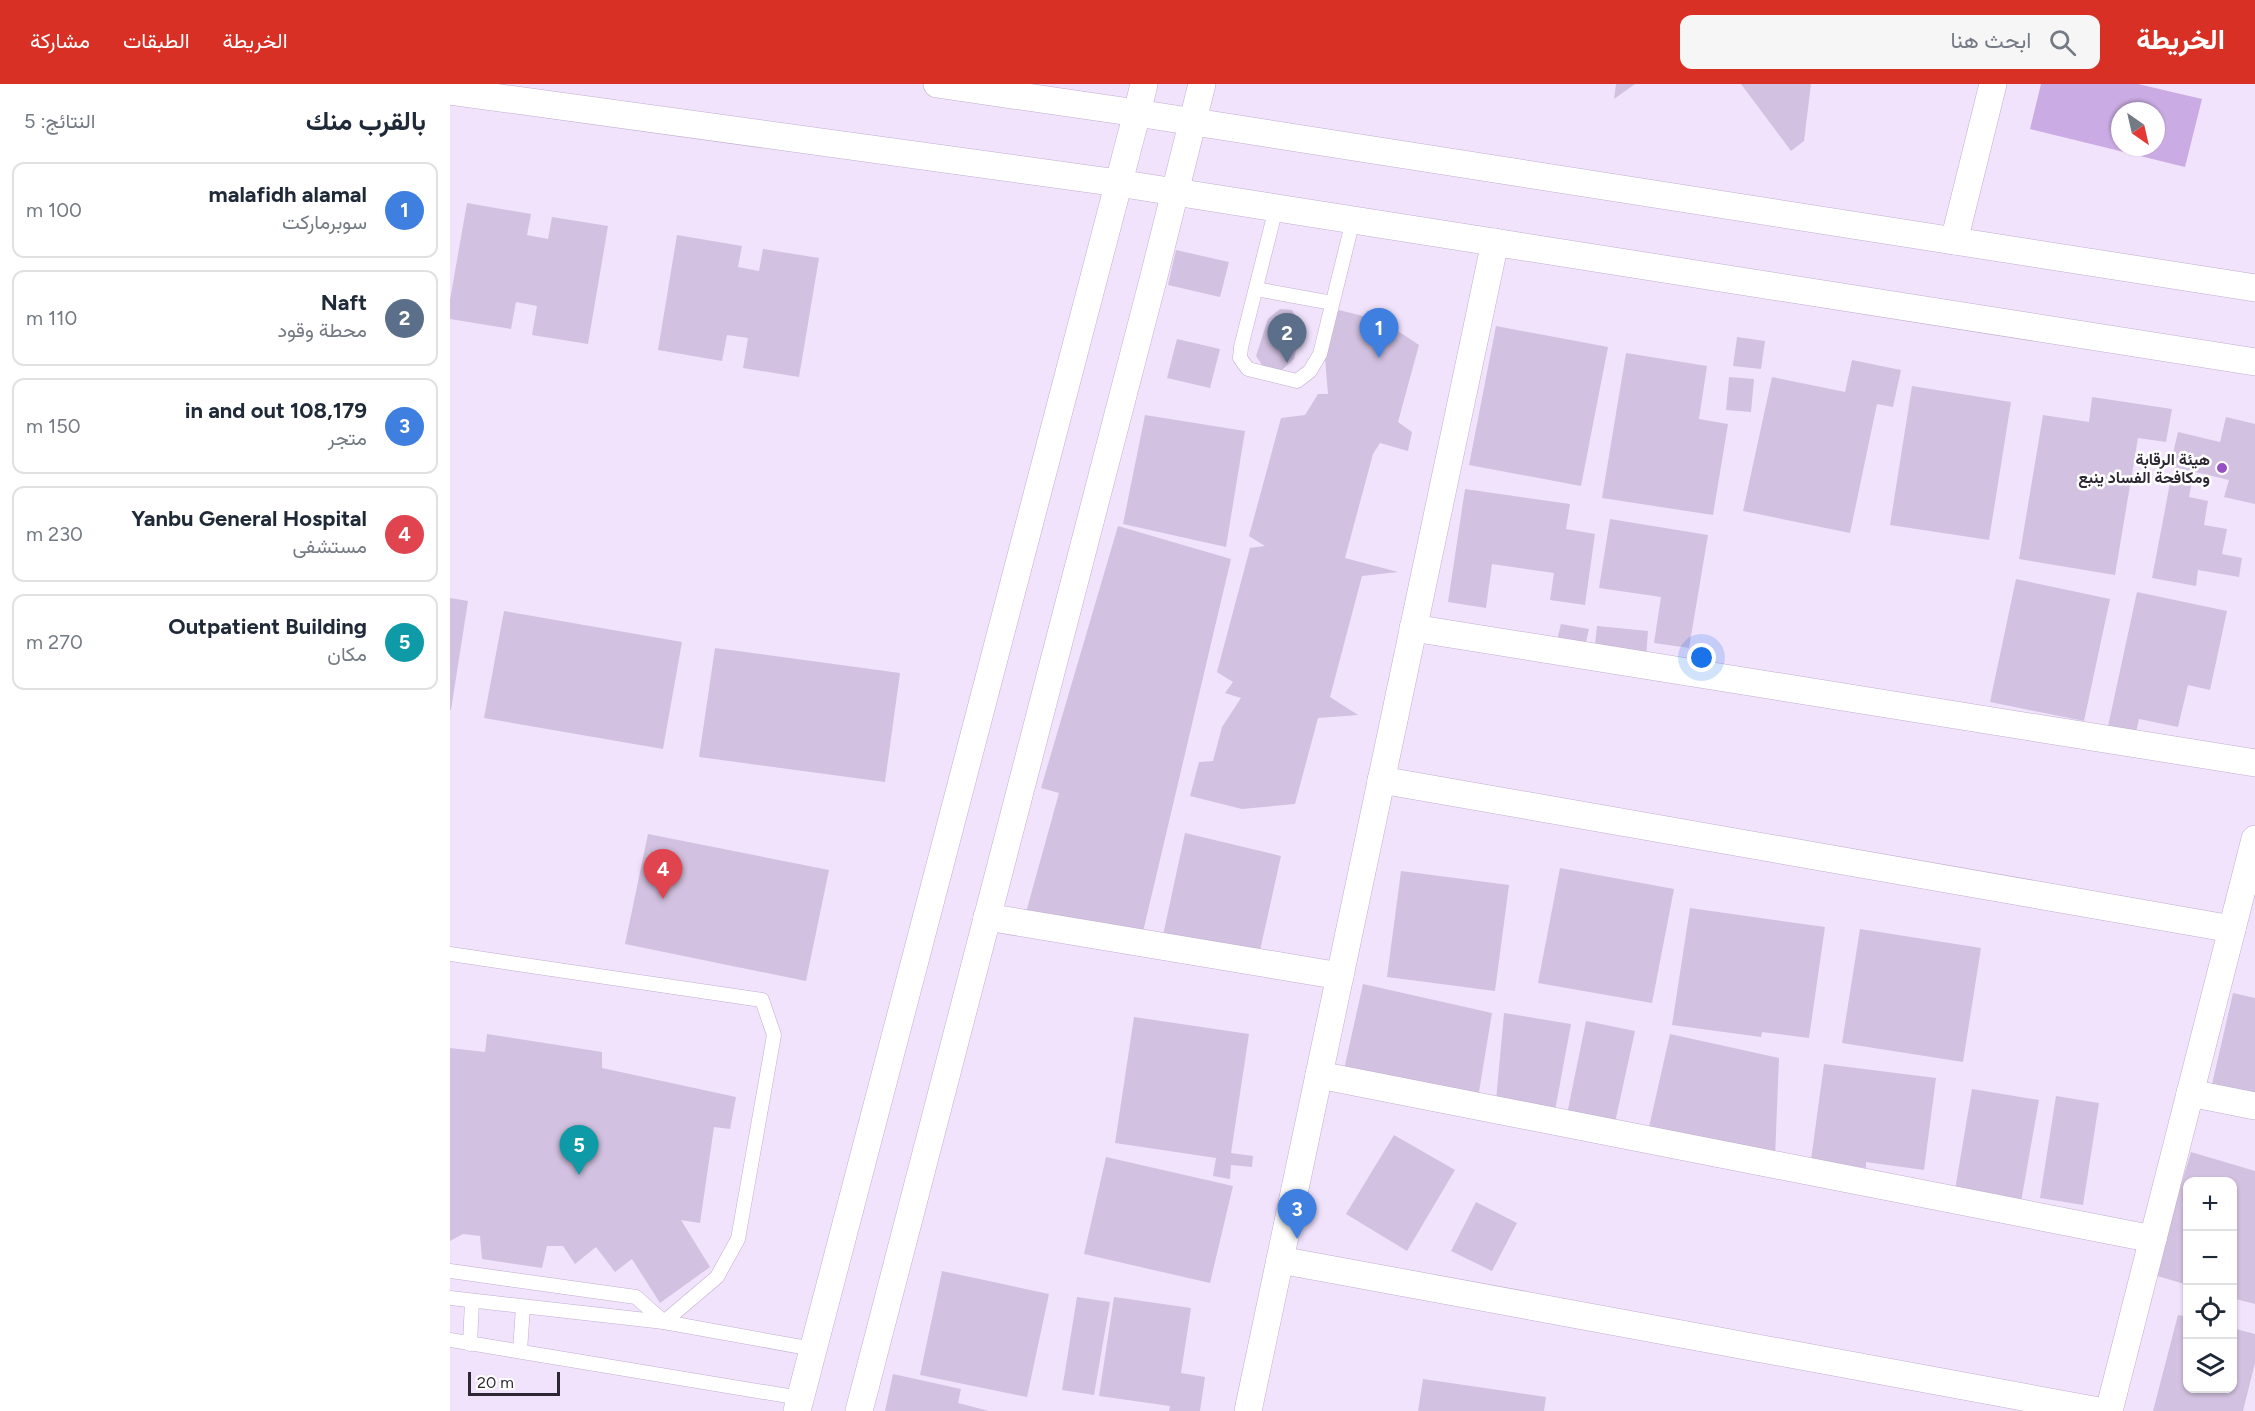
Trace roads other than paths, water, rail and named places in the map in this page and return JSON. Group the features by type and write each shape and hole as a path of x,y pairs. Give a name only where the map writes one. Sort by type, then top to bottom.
{"street":[{"path":"938,84 1192,121 2255,288"},
{"path":"799,1404 1144,84"},
{"path":"859,1411 1202,84"},
{"path":"1954,241 1993,84"},
{"path":"450,91 1119,183 2255,362"},
{"path":"1248,1411 1495,242"},
{"path":"1413,628 2255,763"},
{"path":"1381,780 2232,929"},
{"path":"2109,1411 2255,839"},
{"path":"987,917 1340,976"},
{"path":"1319,1075 2153,1239"},
{"path":"2190,1093 2255,1106"},
{"path":"1280,1260 2099,1411"}],"lane":[{"path":"1276,208 1240,358 1248,369 1297,381 1310,371 1320,354 1353,220"},
{"path":"1256,289 1332,303"},
{"path":"450,954 762,1000 774,1035 738,1239 717,1277 664,1322"},
{"path":"450,1271 636,1297 664,1322"},
{"path":"450,1298 664,1322 813,1349"},
{"path":"470,1344 472,1301"},
{"path":"520,1351 523,1307"},
{"path":"450,1340 520,1351 799,1404"}],"place":[{"name":"malafidh alamal","path":"1379,358"},
{"name":"Naft","path":"1287,363"},
{"name":"هيئة الرقابة ومكافحة الفساد ينبع","path":"2222,468"},
{"name":"Yanbu General Hospital","path":"663,899"},
{"name":"Outpatient Building","path":"579,1175"},
{"name":"108,179 in and out","path":"1297,1239"}]}
